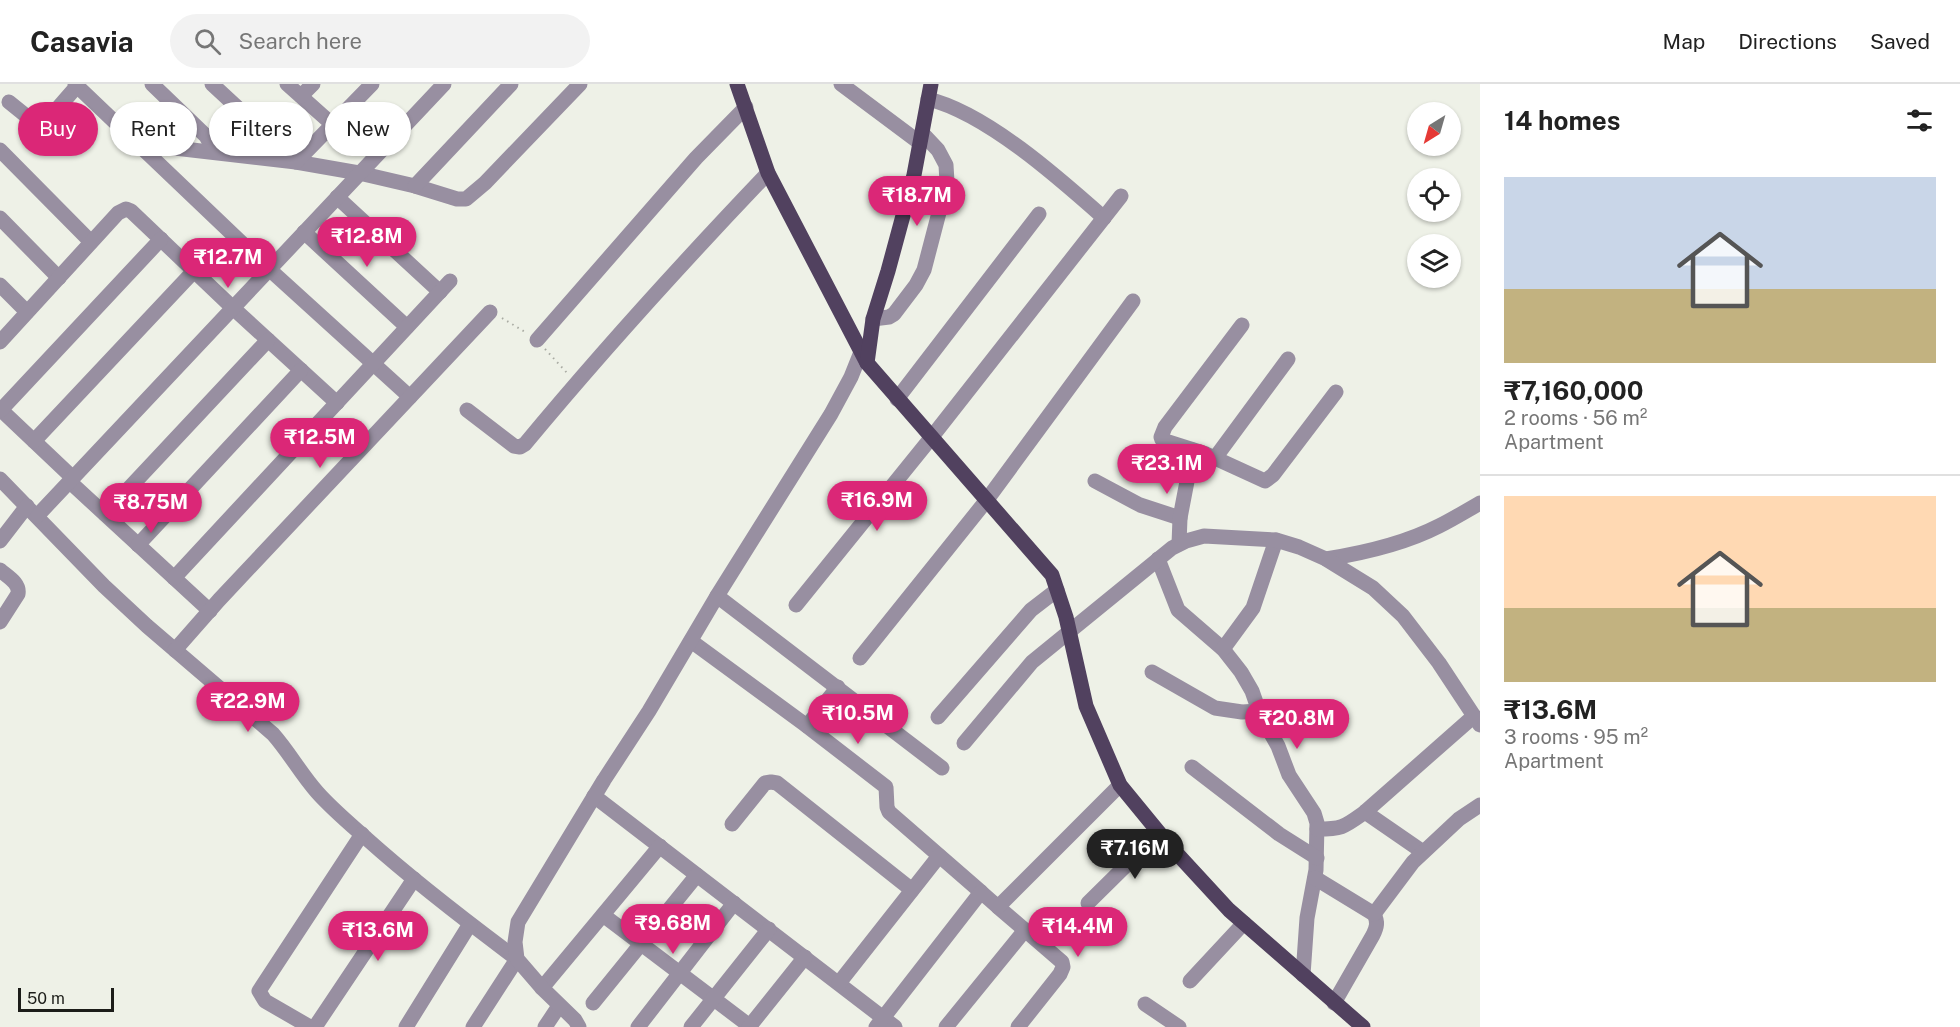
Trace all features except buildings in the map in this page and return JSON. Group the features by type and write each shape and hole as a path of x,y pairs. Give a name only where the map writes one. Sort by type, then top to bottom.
{"main road":[{"path":"737,84 768,173 864,358 897,399 1052,575 1069,632 1086,706 1120,785 1159,833 1230,910 1334,1003 1355,1025"},
{"path":"864,358 914,175 930,92"}],"street":[{"path":"152,84 209,141"},
{"path":"212,84 296,162"},
{"path":"287,84 325,118"},
{"path":"302,96 313,84"},
{"path":"355,102 372,84"},
{"path":"0,541 32,511 72,480 444,84"},
{"path":"415,186 512,84"},
{"path":"247,156 359,173 466,199 472,196 580,84"},
{"path":"841,84 938,150 946,165 947,182 924,270 916,285 894,314 873,319"},
{"path":"9,102 34,123 44,124 76,85 110,116"},
{"path":"930,92 1008,141 1063,182 1104,218"},
{"path":"537,340 696,158 746,107"},
{"path":"296,162 325,133"},
{"path":"0,150 91,242"},
{"path":"152,156 269,269 410,397"},
{"path":"467,410 514,446 520,447 525,444 690,255 768,173"},
{"path":"796,605 1121,196"},
{"path":"174,578 445,287 337,197"},
{"path":"0,342 118,213 126,209 131,211 337,403"},
{"path":"897,399 1039,214"},
{"path":"0,218 59,278"},
{"path":"304,232 407,327"},
{"path":"161,239 1,409 105,514 210,610"},
{"path":"34,441 194,271"},
{"path":"0,285 27,312"},
{"path":"860,658 986,501 1132,301"},
{"path":"175,650 490,312"},
{"path":"1242,325 1162,432 1161,437 1164,441 1215,458 1265,481 1269,479 1336,392"},
{"path":"105,514 268,340"},
{"path":"473,1027 517,959 515,942 518,922 864,358"},
{"path":"1215,458 1288,359"},
{"path":"138,545 301,370"},
{"path":"1179,544 1180,518 1193,450"},
{"path":"0,479 104,586 273,734 316,791 414,879 517,959 559,1006 576,1020 579,1027"},
{"path":"1095,481 1140,505 1180,518"},
{"path":"1326,559 1361,553 1408,539 1480,503"},
{"path":"964,743 1032,662 1179,544 1204,536 1276,540 1326,559 1373,588 1403,616 1439,663 1477,720 1341,829 1317,829"},
{"path":"1223,649 1253,608 1276,540"},
{"path":"1158,559 1178,610 1223,649 1241,672 1278,746 1289,775 1314,813 1317,829 1317,858 1307,918 1303,975"},
{"path":"0,570 16,583 19,589 0,622"},
{"path":"938,717 1031,610 1057,590"},
{"path":"717,596 942,768"},
{"path":"691,641 886,787 889,812 1062,962 1063,968 1018,1027"},
{"path":"1152,672 1215,708 1232,711 1259,711"},
{"path":"807,726 838,687"},
{"path":"1192,767 1279,834 1317,858"},
{"path":"732,824 765,783 777,783 912,890"},
{"path":"998,907 1120,785"},
{"path":"594,796 840,983 885,1024 981,892"},
{"path":"1374,914 1413,862 1459,819 1480,806"},
{"path":"1365,812 1423,852"},
{"path":"1088,903 1159,833"},
{"path":"310,1027 266,1001 259,991 362,834"},
{"path":"542,988 660,846"},
{"path":"840,983 939,856"},
{"path":"593,1003 697,874"},
{"path":"1315,878 1374,914 1377,920 1377,927 1334,1003"},
{"path":"315,1027 414,879"},
{"path":"639,1027 734,903"},
{"path":"603,915 750,1027 805,957"},
{"path":"1190,981 1244,923"},
{"path":"406,1027 470,924"},
{"path":"691,1027 769,929"},
{"path":"946,1027 1025,930"},
{"path":"1145,1004 1179,1027"},
{"path":"545,1027 559,1006"}]}
